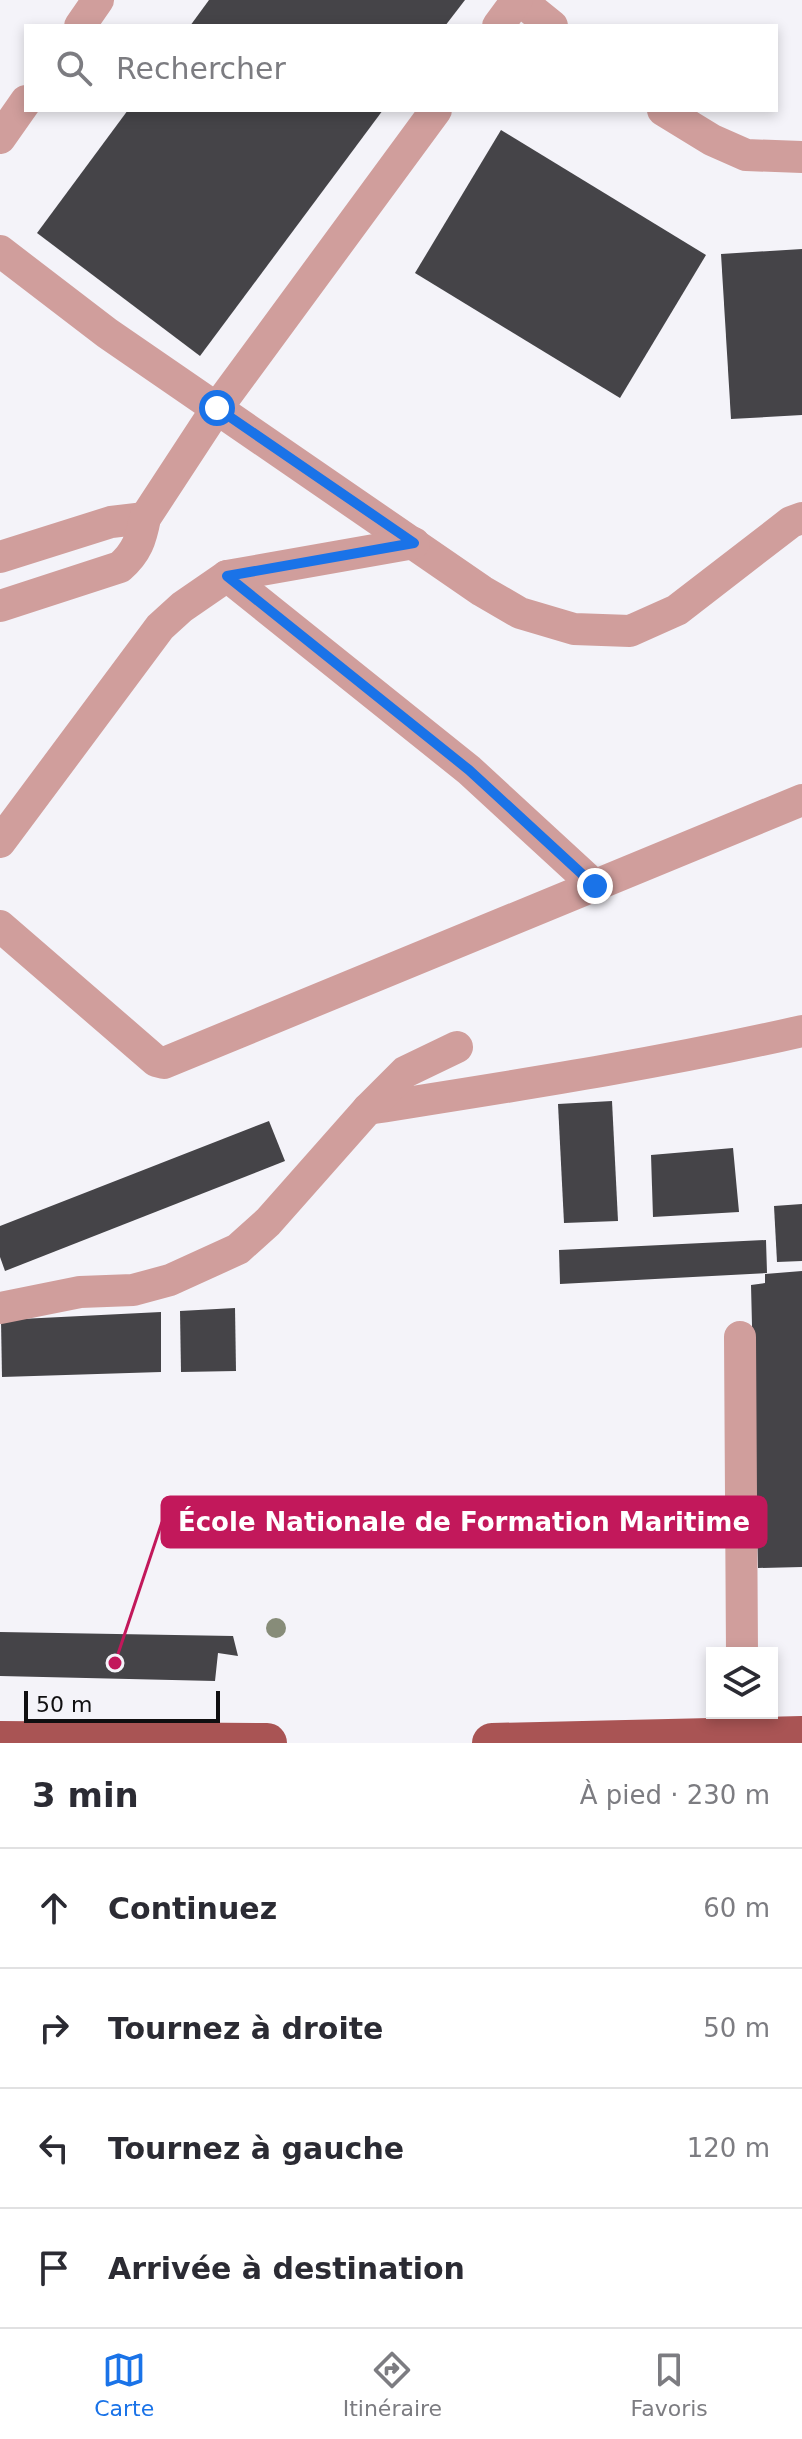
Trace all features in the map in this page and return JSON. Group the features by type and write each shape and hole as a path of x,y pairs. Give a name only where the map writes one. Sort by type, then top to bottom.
{"main road":[{"path":"492,1743 742,1725 802,1736"},
{"path":"0,1741 267,1743"}],"lane":[{"path":"81,24 98,0"},
{"path":"500,24 519,0 549,24"},
{"path":"0,138 24,104"},
{"path":"0,606 120,567 135,552 145,518 217,408 435,112"},
{"path":"666,112 712,140 746,155 802,157"},
{"path":"0,251 107,333 482,591 520,613 574,629 630,631 677,610 791,522 802,518"},
{"path":"0,557 111,522 145,518"},
{"path":"0,842 160,627 182,607 227,576 414,543"},
{"path":"227,576 469,770 595,886"},
{"path":"0,926 156,1061 164,1063 802,800"},
{"path":"368,1109 586,1074 802,1031"},
{"path":"0,1308 80,1292 133,1290 170,1280 238,1249 268,1222 405,1072 457,1047"},
{"path":"740,1337 742,1647"}],"building":[{"path":"209,0 465,0 447,24 191,24"},
{"path":"127,112 382,112 200,356 37,233"},
{"path":"501,130 706,255 620,398 415,273"},
{"path":"802,249 802,415 731,419 721,254"},
{"path":"612,1101 618,1221 564,1223 558,1104"},
{"path":"269,1121 285,1161 5,1271 0,1257 0,1226"},
{"path":"733,1148 739,1212 653,1217 651,1155"},
{"path":"802,1204 802,1261 777,1262 774,1206"},
{"path":"766,1240 767,1273 560,1284 559,1250"},
{"path":"802,1271 802,1567 758,1568 751,1285 765,1283 765,1274"},
{"path":"235,1308 236,1371 181,1372 180,1311"},
{"path":"161,1312 161,1372 2,1377 1,1320"},
{"path":"0,1632 233,1636 238,1656 218,1653 215,1681 0,1676"}],"place":[{"name":"École Nationale de Formation Maritime","path":"115,1663"}],"route":[{"path":"217,408 414,543 227,576 469,770 595,886"}]}
